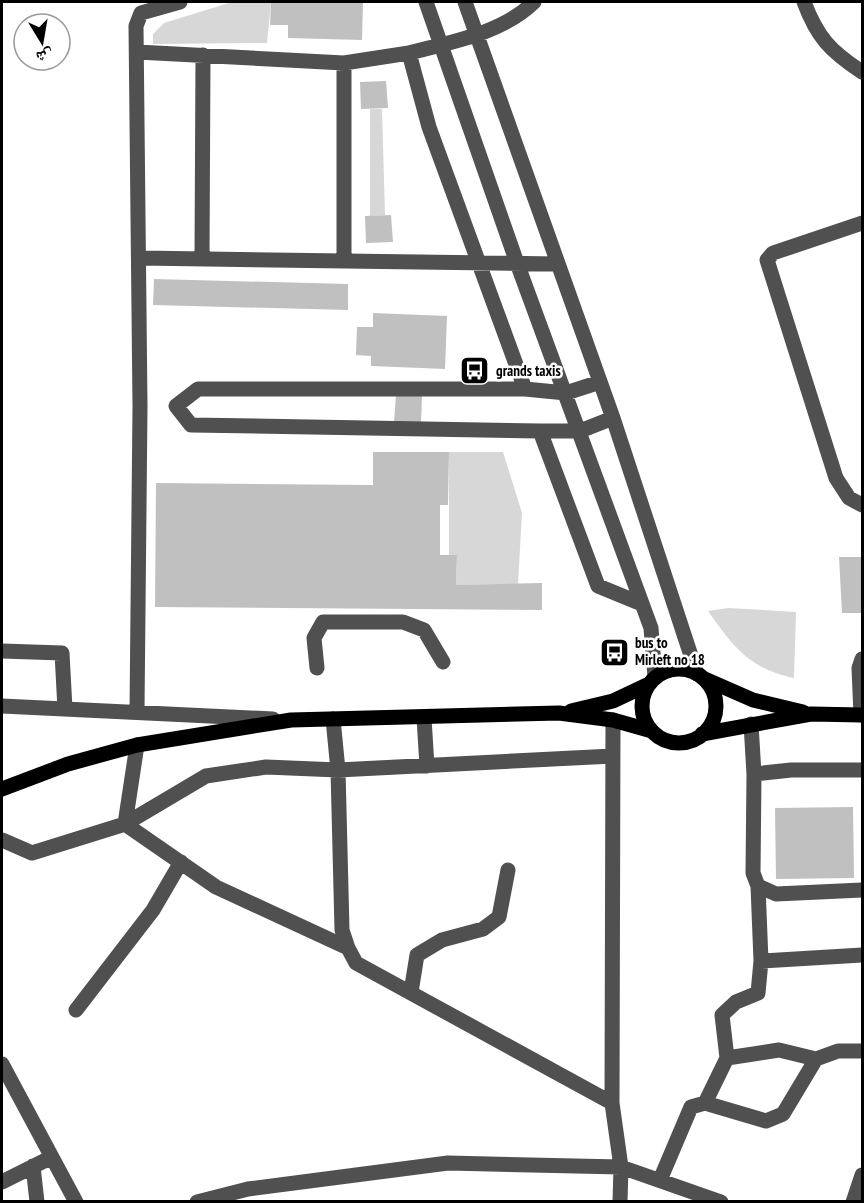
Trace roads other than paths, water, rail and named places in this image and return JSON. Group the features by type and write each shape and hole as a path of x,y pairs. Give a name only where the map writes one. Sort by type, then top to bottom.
{"main road":[{"path":"559,713 613,701 675,669 701,676 753,700 811,714"},
{"path":"701,676 714,695 715,713 711,724 702,734"},
{"path":"652,681 642,703 643,713 652,731"},
{"path":"2,789 68,764 137,745 291,720 559,713 613,720 652,731 671,742 682,742 702,734 811,714 862,715"}],"street":[{"path":"136,712 140,258 136,26 141,14 180,2"},
{"path":"426,2 517,263 651,628 652,681"},
{"path":"465,2 613,418 701,676"},
{"path":"136,52 344,63 409,53 476,34 521,14 534,2"},
{"path":"804,2 814,29 842,59 862,72"},
{"path":"409,53 429,127 525,389"},
{"path":"202,259 203,55"},
{"path":"344,63 344,261"},
{"path":"862,223 773,253 767,260 836,478 849,498 862,505"},
{"path":"140,258 557,264"},
{"path":"600,382 566,393 525,389 198,389 176,406 191,425 580,431 613,418"},
{"path":"540,431 598,586 642,604"},
{"path":"317,668 314,638 323,622 403,622 424,630 442,662"},
{"path":"2,651 62,652 65,709"},
{"path":"862,659 859,668 862,715"},
{"path":"2,706 291,720"},
{"path":"424,718 427,765"},
{"path":"333,719 338,770 342,930 356,963 612,1103"},
{"path":"613,720 612,1103 621,1167 620,1202"},
{"path":"705,1103 727,1058 722,1015 736,1002 758,993 761,961 758,886 753,873 754,774 751,724"},
{"path":"125,824 137,745"},
{"path":"2,840 32,853 125,824 206,776 266,767 338,770 613,756"},
{"path":"754,774 791,770 862,770"},
{"path":"125,824 216,887 348,948"},
{"path":"76,1010 153,910 181,862"},
{"path":"411,993 417,955 442,940 483,929 499,916 508,870"},
{"path":"758,886 776,894 862,890"},
{"path":"761,961 862,955"},
{"path":"727,1058 779,1050 816,1059 838,1051 862,1052"},
{"path":"660,1180 691,1107 705,1103 766,1120 783,1114 816,1059"},
{"path":"2,1064 76,1202"},
{"path":"2,1182 52,1157"},
{"path":"196,1202 248,1189 448,1163 621,1167 721,1202"},
{"path":"33,1166 37,1202"},
{"path":"853,1202 862,1174"}],"place":[{"name":"grands taxis","path":"475,371"},
{"name":"bus to Mirleft no 18","path":"614,652"}]}
